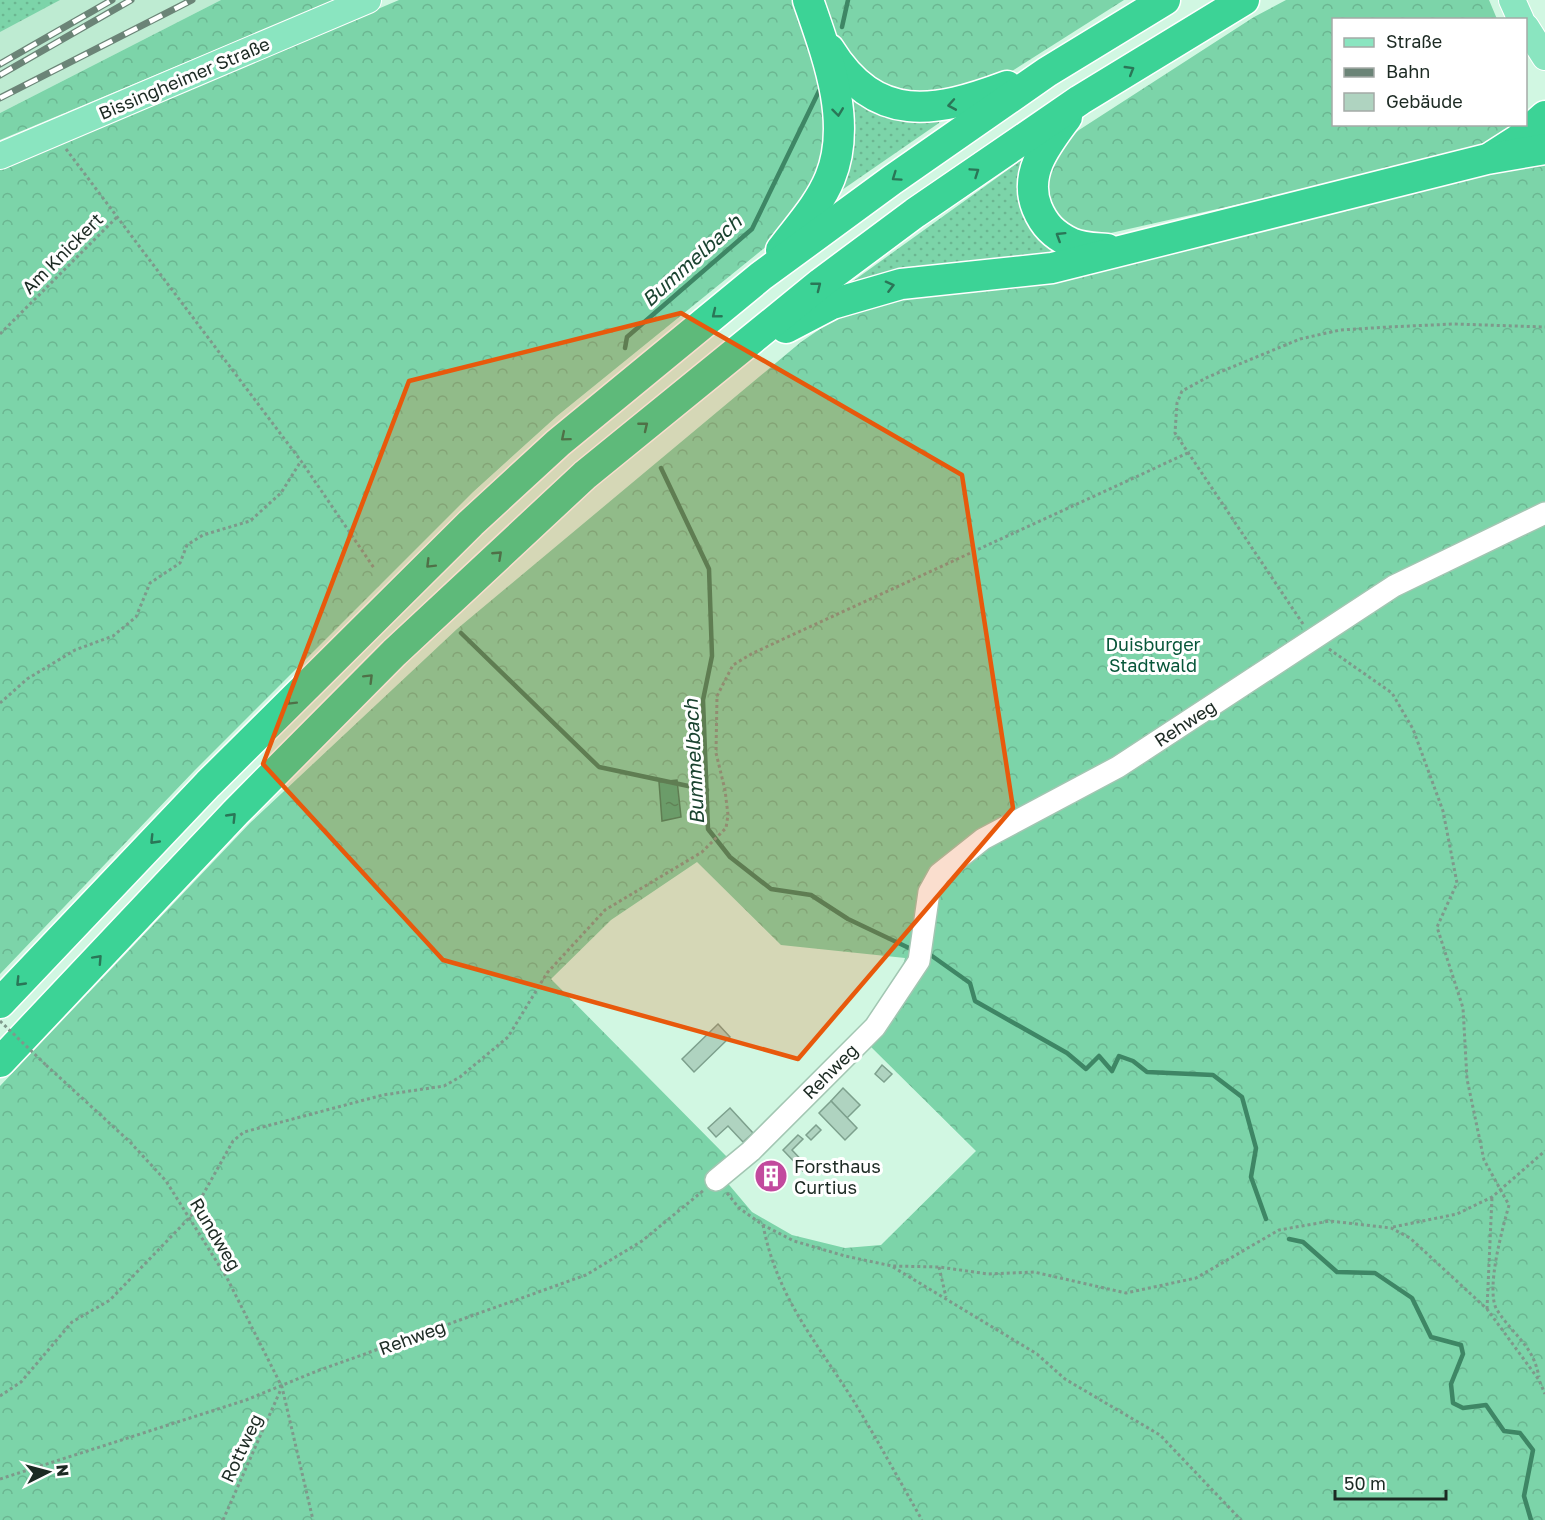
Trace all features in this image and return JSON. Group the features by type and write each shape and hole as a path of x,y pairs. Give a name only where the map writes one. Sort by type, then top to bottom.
{"highway":[{"path":"761,276 815,205 829,180 838,153 839,121 835,91 808,0"},
{"path":"0,1003 208,784 471,523 558,443 761,276 892,180 1047,72 1165,0"},
{"path":"0,1062 236,812 394,653 585,475 821,283 915,213 1080,100 1244,0"},
{"path":"820,35 838,63 857,83 874,96 895,105 927,108 957,105 1047,72"},
{"path":"1080,100 1044,149 1033,177 1033,197 1043,224 1057,236 1073,244 1116,251"},
{"path":"1487,159 1518,140 1545,116"},
{"path":"723,362 832,304 862,294 901,284 1052,268 1487,159 1545,149"}],"main road":[{"name":"Bissingheimer Straße","path":"0,156 368,0"},
{"path":"1512,0 1520,18"},
{"path":"1527,29 1545,57"}],"lane":[{"name":"Rehweg","path":"716,1180 751,1151 875,1027 919,961 929,892 939,874 983,839 1118,767 1394,586 1545,513"}],"path":[{"path":"53,133 301,461 374,568"},
{"name":"Am Knickert","path":"0,334 118,216"},
{"path":"1545,327 1454,324 1388,327 1340,330 1300,339 1208,377 1182,391 1177,403 1175,433 1190,452 1289,605 1314,638 1392,693 1413,729 1443,811 1457,883 1437,927 1463,1008 1467,1079 1484,1160 1509,1205 1494,1258 1495,1308 1535,1359 1539,1380 1545,1394"},
{"path":"0,1396 21,1382 72,1322 110,1300 191,1216 233,1141 244,1132 383,1095 444,1086 460,1077 508,1037 547,973 605,910 702,852 726,828 728,815 725,790 716,753 717,696 733,665 753,652 1190,452"},
{"path":"0,703 27,679 75,650 113,636 136,617 150,583 180,563 187,544 203,535 224,531 250,521 281,493 301,461"},
{"name":"Rundweg","path":"0,1021 130,1142 166,1181 191,1216 227,1278 282,1387 313,1520"},
{"path":"716,1180 740,1208 763,1225 794,1241 892,1266 939,1267 988,1274 1034,1272 1126,1293 1196,1278 1279,1230 1330,1221 1391,1228 1456,1214 1492,1197 1545,1151"},
{"name":"Rehweg","path":"0,1479 93,1451 282,1387 317,1371 586,1275 642,1241 716,1180"},
{"path":"1487,1309 1492,1197"},
{"path":"763,1225 775,1271 805,1330 853,1400 922,1520"},
{"path":"1391,1228 1410,1238 1487,1309 1545,1386"},
{"path":"892,1266 1037,1354 1065,1379 1160,1435 1241,1520"},
{"path":"939,1267 946,1297"},
{"name":"Rottweg","path":"223,1520 282,1387"}],"highlighted area":[{"path":"681,313 962,475 1013,808 798,1059 443,960 263,764 409,381"}],"shaded area":[{"path":"0,0 221,0 0,113"}],"green space":[{"path":"0,0 60,0 0,32"},
{"path":"221,0 335,0 0,140 0,113"},
{"path":"399,0 798,0 833,119 822,178 773,241 557,416 473,492 195,770 0,974 0,169"},
{"path":"818,0 1124,0 982,90 925,103 854,73"},
{"path":"1286,0 1489,0 1497,18 1332,18 1332,126 1518,126 1491,144 1440,159 1093,237 1062,230 1043,200 1051,154 1079,130 1254,17"},
{"path":"842,84 940,118 939,123 839,192"},
{"path":"1027,156 1072,251 842,289"},
{"name":"Duisburger Stadtwald","path":"1545,158 1545,1520 0,1520 0,1086 250,823 457,629 801,342 839,316 888,297 1144,255 1446,185","holes":["697,862 781,945 905,958 898,983 862,1025 867,1043 976,1151 881,1245 845,1248 792,1235 752,1212 725,1180 730,1160 551,979 611,920"]}],"water":[{"path":"677,780 681,817 662,821 659,782"}],"building":[{"path":"718,1024 730,1037 694,1072 682,1059"},
{"path":"882,1065 892,1074 884,1082 875,1074"},
{"path":"843,1088 860,1105 847,1118 831,1101"},
{"path":"831,1101 857,1128 845,1140 819,1113"},
{"path":"730,1108 753,1133 743,1142 728,1126 716,1137 708,1128"},
{"path":"816,1125 821,1130 811,1140 806,1135"},
{"path":"798,1135 803,1139 792,1150 808,1167 803,1171 783,1150"},
{"name":"Forsthaus Curtius","path":"770,1160 786,1178 772,1191 756,1173"}],"waterway":[{"name":"Bummelbach","path":"842,27 848,0"},
{"name":"Bummelbach","path":"625,348 627,337 752,229 819,91"},
{"name":"Bummelbach","path":"661,468 709,569 712,656 703,700 708,829 730,857 771,889 811,895 848,919 909,948"},
{"path":"461,633 599,767 707,790"},
{"name":"Bummelbach","path":"932,956 970,983 975,1001 1067,1053 1086,1069 1099,1056 1112,1071 1119,1056 1133,1061 1147,1072 1213,1075 1242,1097 1256,1148 1251,1177 1266,1219"},
{"name":"Bummelbach","path":"1289,1239 1303,1242 1337,1272 1375,1273 1412,1298 1431,1337 1461,1345 1463,1354 1451,1384 1453,1403 1463,1408 1486,1405 1504,1431 1520,1433 1533,1450 1524,1496 1531,1520"}],"railway":[{"path":"0,64 112,0"},
{"path":"0,75 131,0"},
{"path":"0,98 192,0"}],"place":[{"name":"Forsthaus Curtius","path":"771,1176"}]}
